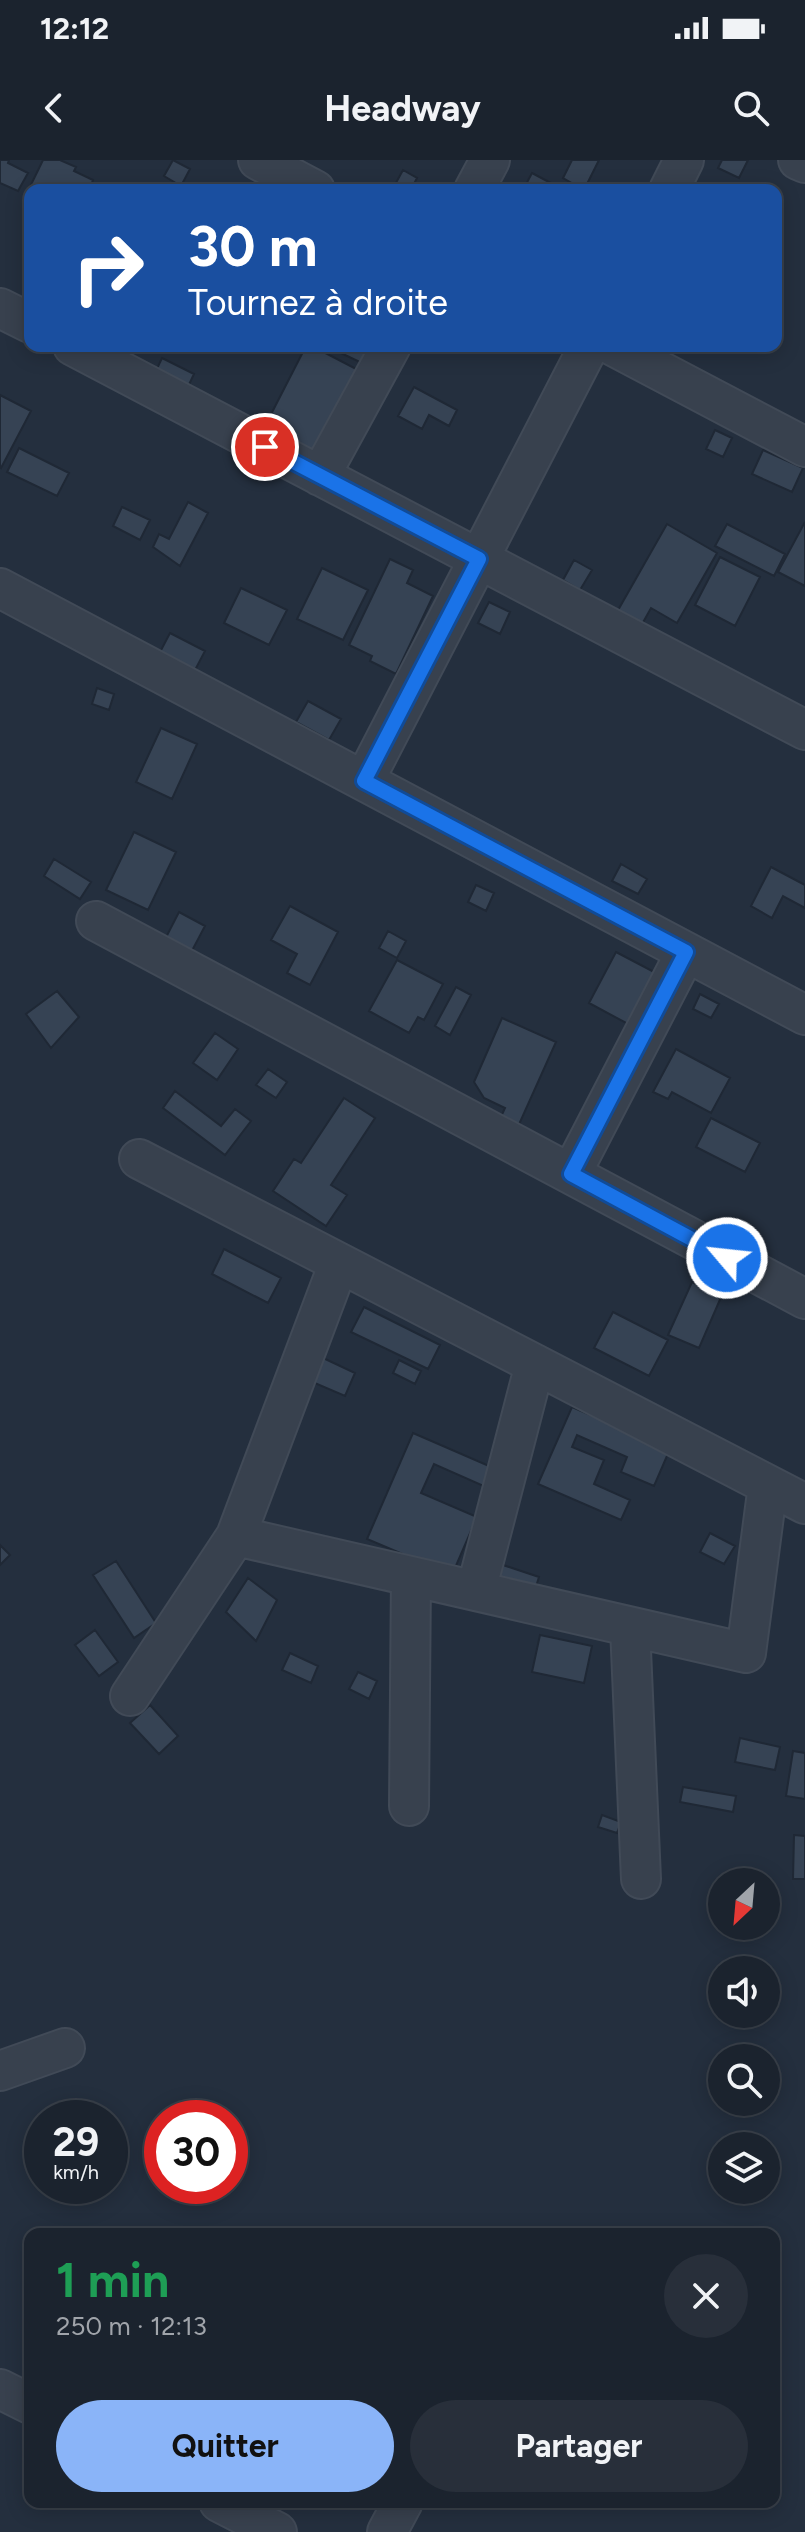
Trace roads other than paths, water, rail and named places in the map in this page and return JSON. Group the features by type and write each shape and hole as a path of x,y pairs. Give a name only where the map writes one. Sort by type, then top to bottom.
{"street":[{"path":"258,160 304,184"},
{"path":"477,184 490,160"},
{"path":"672,184 684,160"},
{"path":"798,160 805,163"},
{"path":"0,308 24,320"},
{"path":"84,352 805,730"},
{"path":"320,476 388,352"},
{"path":"364,781 586,352"},
{"path":"624,352 805,447"},
{"path":"0,588 805,1015"},
{"path":"96,921 805,1299"},
{"path":"571,1174 686,952"},
{"path":"139,1159 805,1504"},
{"path":"130,1696 236,1536 339,1263"},
{"path":"476,1591 535,1364"},
{"path":"236,1536 746,1653 768,1485"},
{"path":"409,1806 411,1576"},
{"path":"630,1627 641,1879"},
{"path":"0,2071 65,2048"},
{"path":"0,2389 24,2401"},
{"path":"231,2508 277,2532"},
{"path":"387,2532 400,2508"}]}
